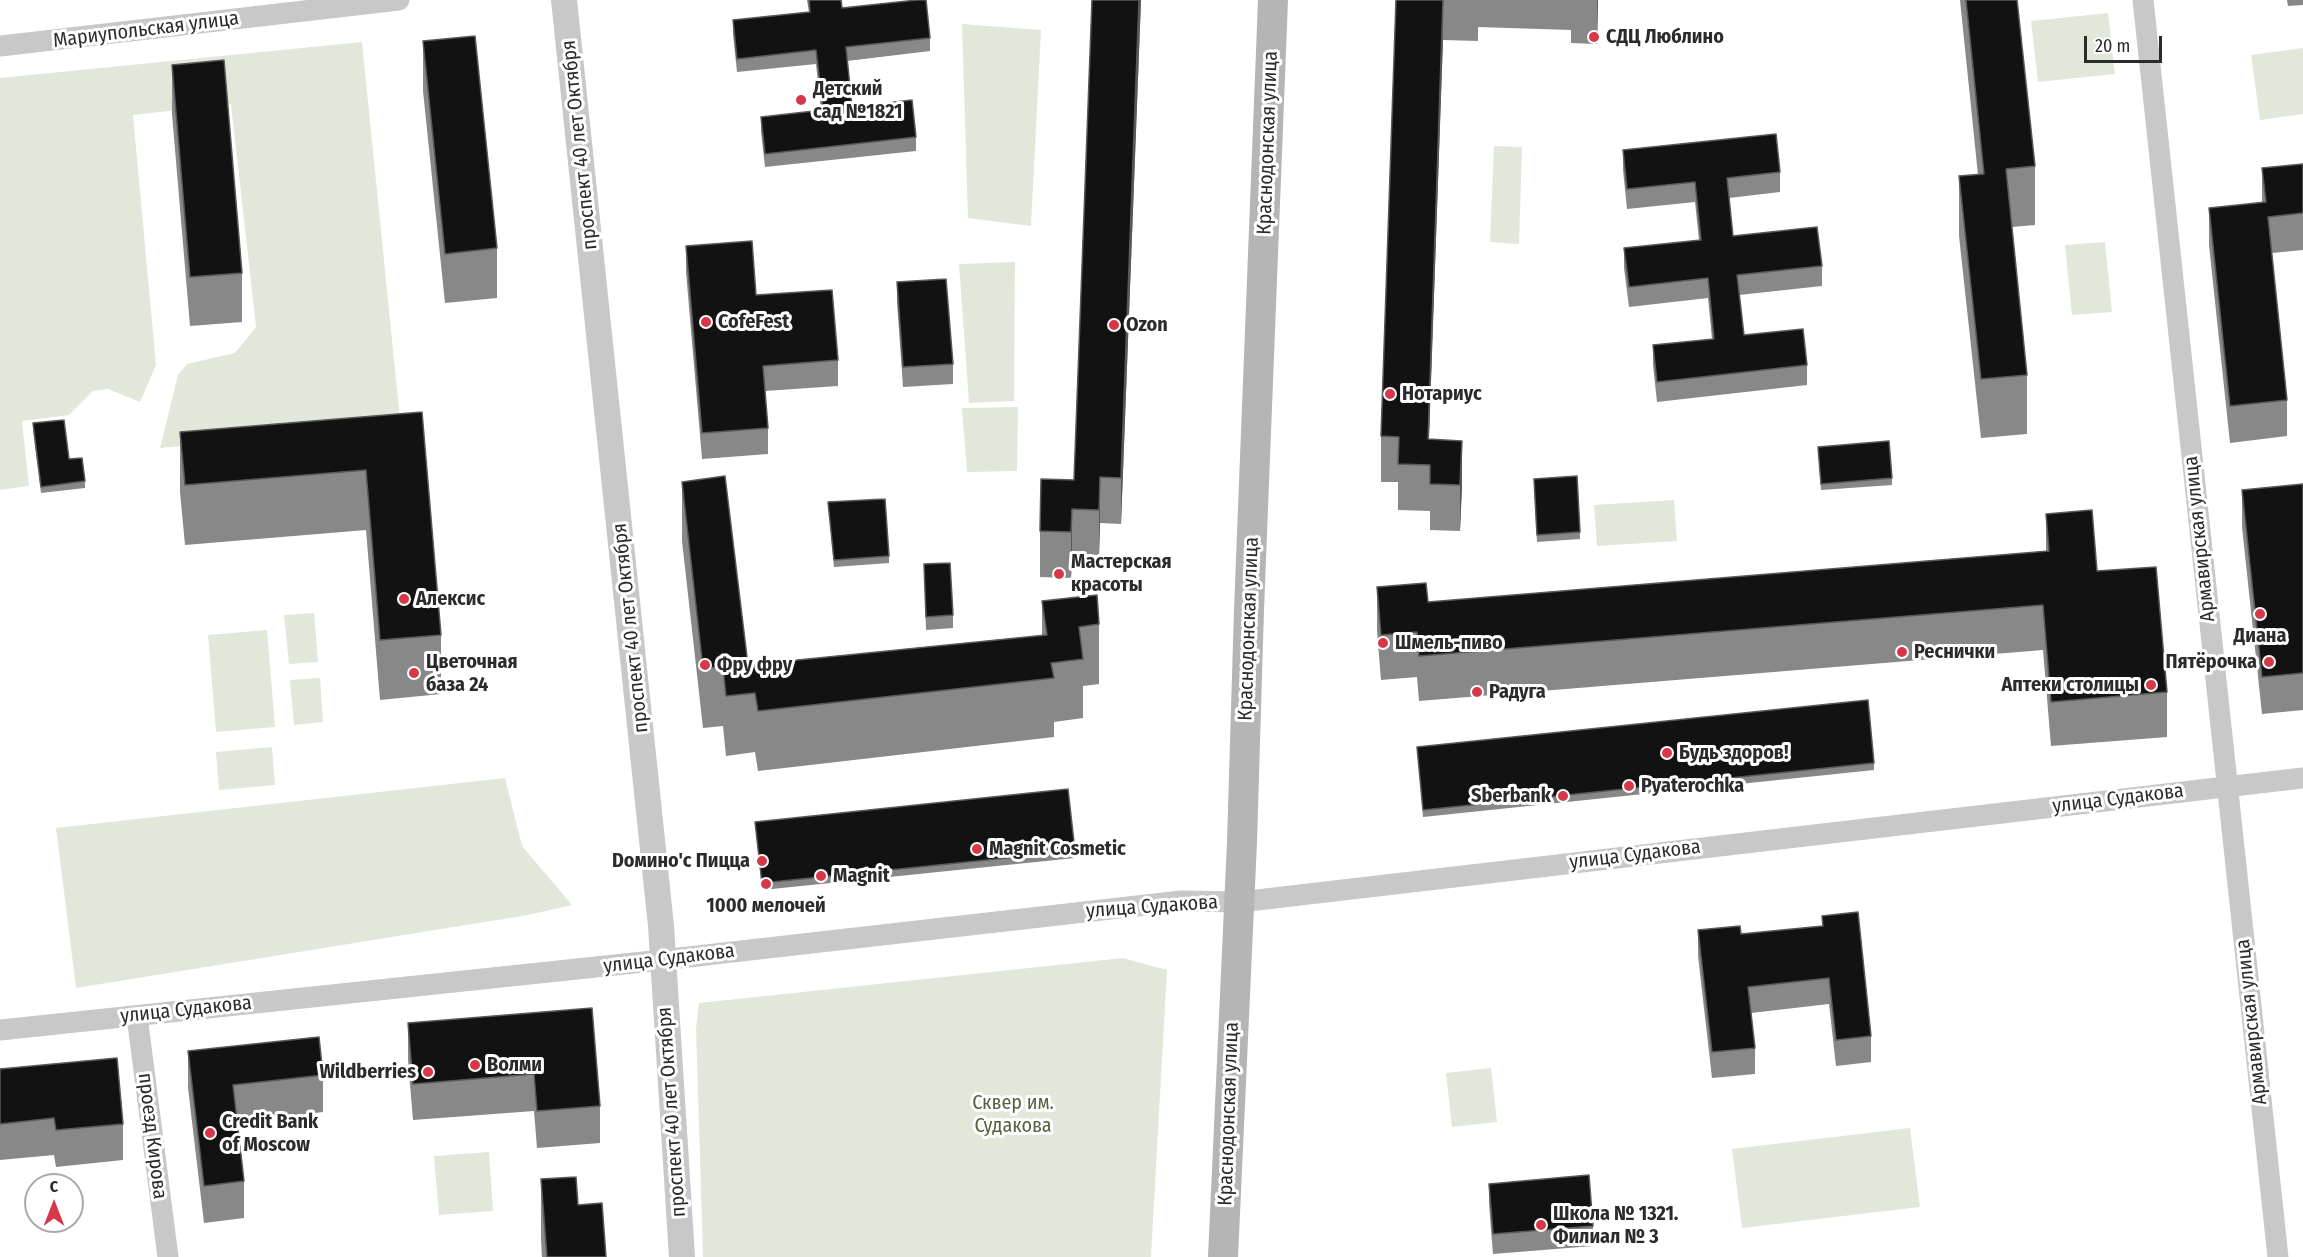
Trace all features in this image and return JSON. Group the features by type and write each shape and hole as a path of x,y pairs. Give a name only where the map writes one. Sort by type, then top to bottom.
{"main road":[{"name":"Краснодонская улица","path":"1223,1257 1240,902 1273,0"}],"street":[{"name":"Мариупольская улица","path":"0,46 399,0"},
{"name":"проспект 40 лет Октября","path":"564,0 661,926 682,1257"},
{"name":"Армавирская улица","path":"2143,0 2277,1257"},
{"name":"улица Судакова","path":"0,1030 662,960 1181,901 1240,902 2303,778"},
{"name":"проезд Кирова","path":"137,1016 168,1257"}],"green space":[{"path":"2108,13 2115,74 2038,82 2031,21"},
{"path":"962,24 1041,30 1031,226 968,218"},
{"path":"362,42 401,429 160,448 178,375 187,364 235,353 256,327 231,104 133,115 156,365 140,402 108,389 93,391 69,415 22,421 29,486 0,490 0,78"},
{"path":"2303,48 2303,114 2260,120 2251,55"},
{"path":"1494,146 1522,147 1519,244 1490,242"},
{"path":"2105,242 2112,312 2072,315 2065,245"},
{"path":"1015,262 1014,401 969,403 959,264"},
{"path":"1018,407 1017,471 967,472 962,408"},
{"path":"1674,500 1677,541 1597,546 1594,505"},
{"path":"314,613 318,662 289,664 284,615"},
{"path":"267,630 275,727 216,732 208,635"},
{"path":"320,678 323,722 294,725 290,680"},
{"path":"272,747 275,785 219,790 216,752"},
{"path":"505,778 522,846 572,905 528,915 76,988 56,828"},
{"name":"Сквер им. Судакова","path":"1123,958 1167,970 1151,1257 703,1257 696,1029 699,1003"},
{"path":"1491,1068 1497,1122 1452,1127 1446,1073"},
{"path":"1910,1128 1920,1207 1742,1228 1732,1149"},
{"path":"489,1152 493,1211 439,1215 434,1156"}],"building":[{"path":"809,0 841,0 842,8 926,0 930,38 846,47 852,107 912,100 916,137 765,154 761,117 823,110 816,50 737,59 733,20 810,12"},
{"path":"1092,0 1139,0 1121,478 1100,477 1099,510 1072,509 1071,532 1040,531 1041,479 1074,480"},
{"path":"1396,0 1443,0 1428,439 1462,441 1460,485 1430,484 1430,465 1398,464 1399,437 1381,436"},
{"path":"1966,0 2017,0 2035,166 2006,169 2027,375 1981,379 1959,176 1984,174"},
{"path":"475,36 497,248 445,254 423,41"},
{"path":"224,60 242,273 190,277 172,65"},
{"path":"1776,134 1780,172 1727,178 1733,236 1817,227 1822,266 1737,275 1744,335 1803,329 1807,365 1657,382 1653,345 1714,339 1708,278 1629,287 1624,248 1701,240 1695,182 1627,189 1623,150"},
{"path":"2303,164 2303,213 2268,217 2287,400 2230,406 2209,208 2266,202 2262,168"},
{"path":"752,241 756,295 832,290 838,360 763,366 768,428 702,433 686,246"},
{"path":"946,279 953,364 903,367 897,282"},
{"path":"422,412 441,635 380,640 366,470 185,485 180,432"},
{"path":"64,420 69,459 82,458 85,481 41,487 33,423"},
{"path":"1889,441 1892,478 1821,484 1818,447"},
{"path":"725,476 748,665 1047,635 1042,601 1097,595 1099,624 1079,627 1083,659 1051,663 1054,678 758,711 755,693 726,696 723,667 703,668 682,482"},
{"path":"1577,476 1580,532 1537,535 1534,479"},
{"path":"2303,484 2303,673 2262,677 2242,490"},
{"path":"885,499 889,556 834,560 828,502"},
{"path":"2092,510 2097,571 2156,567 2167,692 2051,702 2043,605 1419,656 1417,632 1381,635 1377,587 1426,583 1428,602 2049,551 2046,514"},
{"path":"950,563 953,615 926,617 924,564"},
{"path":"1868,700 1874,763 1423,810 1417,747"},
{"path":"1068,789 1075,851 762,883 755,822"},
{"path":"1858,912 1871,1036 1836,1040 1829,978 1748,987 1755,1048 1712,1052 1698,930 1740,926 1741,934 1823,926 1822,916"},
{"path":"592,1008 600,1106 537,1111 534,1074 413,1084 408,1023"},
{"path":"319,1037 323,1075 233,1085 244,1181 204,1186 188,1051"},
{"path":"117,1058 123,1124 56,1130 54,1118 0,1124 0,1069"},
{"path":"1589,1175 1593,1226 1493,1234 1489,1184"},
{"path":"576,1177 578,1205 602,1203 606,1257 547,1257 541,1179"}],"place":[{"name":"СДЦ Люблино","path":"1594,37"},
{"name":"Детский сад №1821","path":"801,100"},
{"name":"CofeFest","path":"706,322"},
{"name":"Ozon","path":"1114,325"},
{"name":"Нотариус","path":"1390,394"},
{"name":"Мастерская красоты","path":"1059,574"},
{"name":"Алексис","path":"404,599"},
{"name":"Диана","path":"2260,614"},
{"name":"Шмель-пиво","path":"1383,643"},
{"name":"Реснички","path":"1902,652"},
{"name":"Пятёрочка","path":"2269,662"},
{"name":"Фру фру","path":"705,665"},
{"name":"Цветочная база 24","path":"414,673"},
{"name":"Аптеки столицы","path":"2151,685"},
{"name":"Радуга","path":"1477,692"},
{"name":"Будь здоров!","path":"1667,753"},
{"name":"Pyaterochka","path":"1629,786"},
{"name":"Sberbank","path":"1563,796"},
{"name":"Magnit Cosmetic","path":"977,849"},
{"name":"Dомино'с Пицца","path":"762,861"},
{"name":"Magnit","path":"821,876"},
{"name":"1000 мелочей","path":"766,884"},
{"name":"Волми","path":"475,1065"},
{"name":"Wildberries","path":"428,1072"},
{"name":"Credit Bank of Moscow","path":"210,1133"},
{"name":"Школа № 1321. Филиал № 3","path":"1541,1225"}]}
